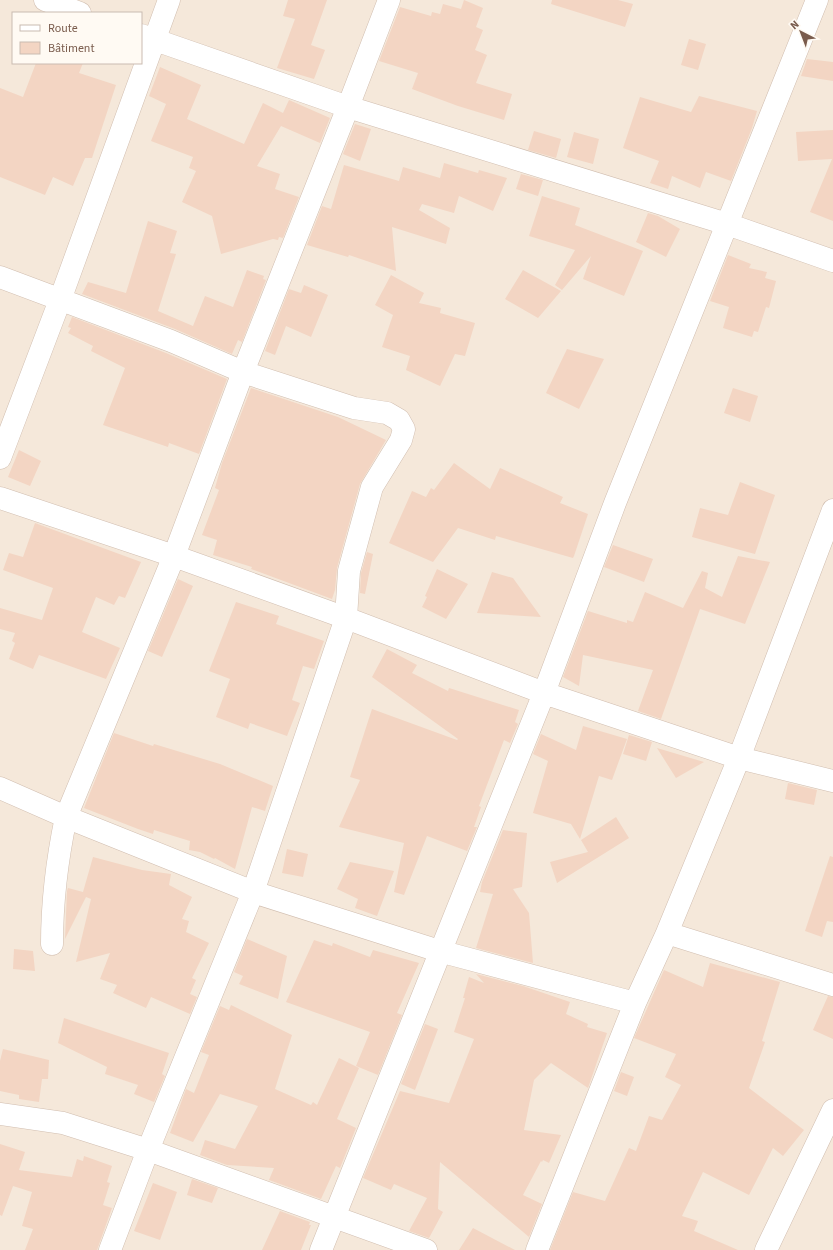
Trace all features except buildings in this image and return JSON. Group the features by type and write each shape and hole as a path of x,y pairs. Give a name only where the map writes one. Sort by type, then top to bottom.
{"street":[{"path":"44,0 77,12"},
{"path":"142,52 147,37 169,0"},
{"path":"52,944 52,901 58,857 66,817 174,556 243,372 389,0"},
{"path":"320,1250 544,693 615,502 817,0"},
{"path":"147,37 348,107 727,224 833,261"},
{"path":"0,458 60,300 138,64"},
{"path":"0,277 171,341 243,372 354,408 387,412 399,420 404,429 401,440 372,487 349,571 346,618 253,892 148,1150 110,1250"},
{"path":"0,498 174,556 346,618 544,693 739,758 833,781"},
{"path":"537,1250 634,1003 667,933 739,758 833,510"},
{"path":"0,788 66,817 253,892 439,951 634,1003"},
{"path":"667,933 833,985"},
{"path":"766,1250 833,1110"},
{"path":"0,1114 63,1123 148,1150 426,1250"}],"shaded area":[{"path":"0,0 833,0 833,1250 0,1250"}]}
